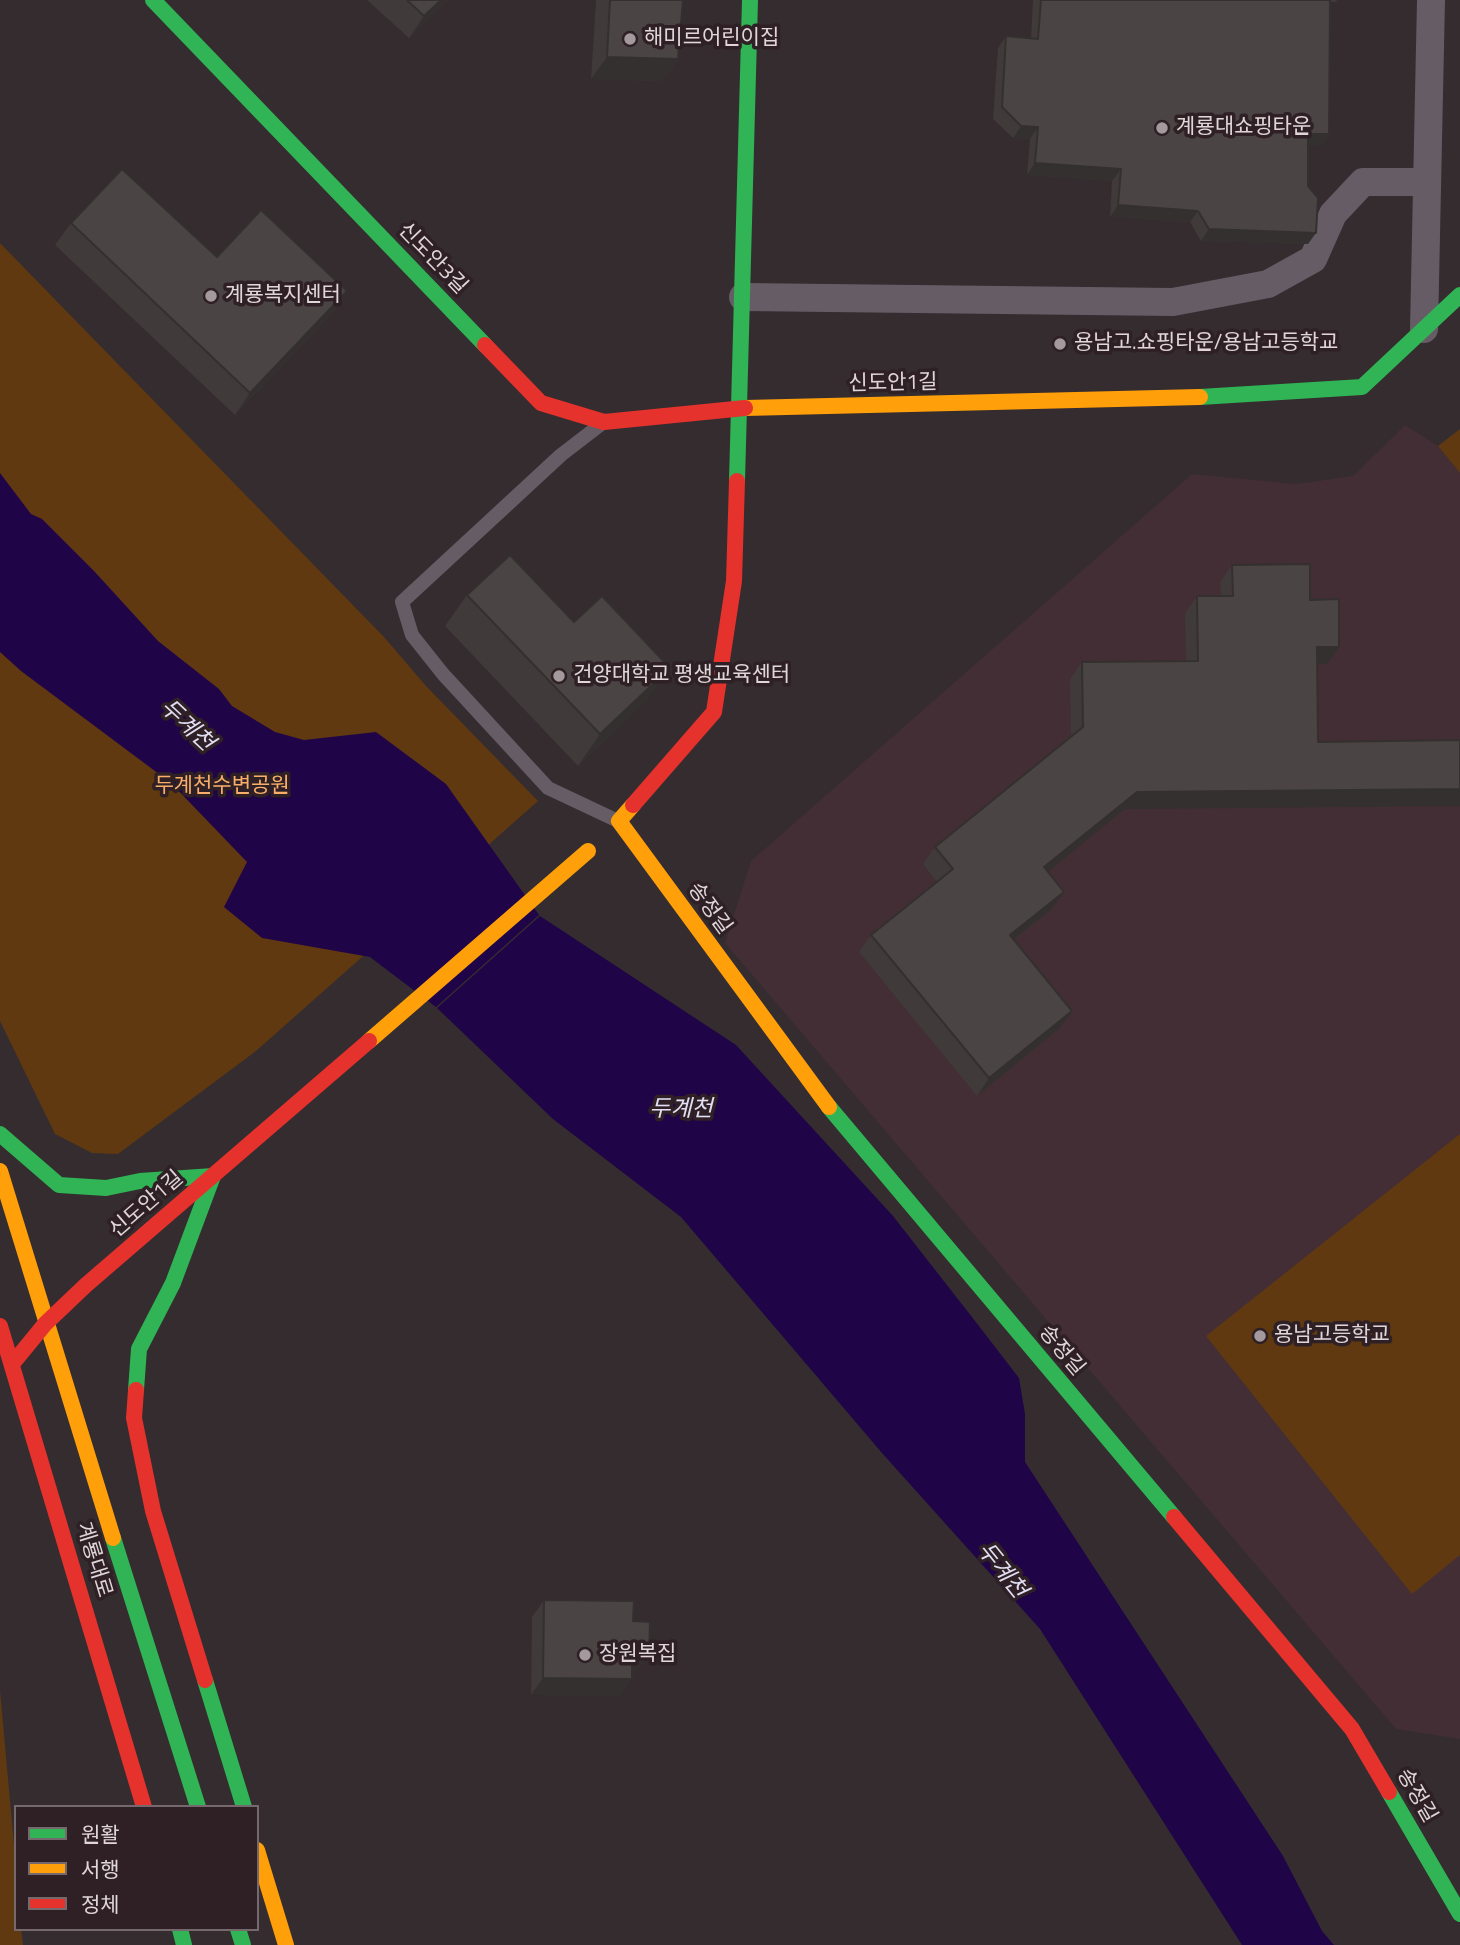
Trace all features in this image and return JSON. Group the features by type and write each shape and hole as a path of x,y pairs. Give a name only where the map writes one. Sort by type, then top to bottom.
{"street":[{"name":"신도안3길","path":"153,0 541,403 604,422 739,408"},
{"path":"588,851 619,821 714,712 734,581 750,0"},
{"path":"1424,329 1431,0"},
{"path":"743,297 1173,302 1268,284 1313,259 1333,214 1363,182 1427,181"},
{"name":"신도안1길","path":"739,408 1226,397 1362,387 1460,295"},
{"name":"송정길","path":"619,821 832,1111 1352,1729 1460,1914"},
{"name":"신도안1길","path":"13,1363 45,1324 316,1085 588,851"},
{"path":"0,1134 59,1185 106,1188 140,1181 213,1176 173,1283 139,1349 134,1418 153,1511 243,1805"},
{"path":"0,1171 45,1324 197,1805"},
{"name":"계룡대로","path":"0,1326 143,1805"},
{"path":"259,1857 286,1945"}],"lane":[{"path":"604,422 561,455 402,603 412,635 443,674 548,788 619,821"}],"shaded area":[{"name":"용남고등학교","path":"1405,425 1438,446 1460,473 1460,1739 1396,1729 725,943 751,861 1192,474 1296,484 1353,476"}],"green space":[{"name":"두계천수변공원","path":"0,243 384,637 426,686 538,801 256,1051 118,1154 92,1153 55,1134 0,1021"},
{"path":"1460,429 1460,473 1438,446"},
{"path":"1460,1134 1460,1555 1412,1594 1206,1336"},
{"path":"0,1691 14,1845 14,1931 21,1931 23,1945 0,1945"}],"water":[{"name":"두계천","path":"0,473 31,514 42,519 94,571 158,641 219,689 232,706 275,732 304,740 376,732 446,784 539,915 436,1007 370,957 262,938 224,907 247,862 171,783 21,671 0,652"},
{"name":"두계천","path":"540,916 736,1045 893,1216 1019,1378 1025,1414 1025,1462 1283,1856 1322,1931 1334,1945 1242,1945 1040,1629 882,1453 681,1217 553,1119 437,1008"}],"building":[{"path":"407,0 441,0 424,16"},
{"path":"610,0 683,0 678,59 607,57"},
{"name":"계룡대쇼핑타운","path":"1041,0 1330,0 1329,134 1308,134 1308,186 1318,198 1316,233 1209,229 1198,211 1118,205 1121,169 1035,163 1038,127 1021,126 1002,107 1006,36 1038,39"},
{"name":"계룡복지센터","path":"122,169 217,257 261,210 347,291 250,393 71,223"},
{"path":"510,555 574,622 602,596 670,668 600,734 467,595"},
{"path":"1310,564 1310,600 1339,599 1339,647 1317,647 1318,742 1460,740 1460,789 1137,792 1044,867 1064,892 1010,935 1072,1011 989,1078 871,935 953,869 935,847 1083,727 1082,662 1198,661 1197,596 1233,596 1232,565"},
{"name":"장원복집","path":"544,1600 634,1601 633,1621 650,1622 649,1654 632,1653 632,1679 543,1678"}],"traffic: fast":[{"path":"153,0 485,345"},
{"path":"737,481 750,0"},
{"path":"1200,397 1362,387 1460,295"},
{"path":"829,1107 1174,1517"},
{"path":"0,1134 59,1185 106,1188 140,1181 213,1176 173,1283 139,1349 136,1390"},
{"path":"113,1538 197,1805"},
{"path":"205,1680 243,1805"},
{"path":"1389,1792 1460,1914"},
{"path":"180,1931 184,1945"},
{"path":"239,1931 243,1945"}],"traffic: slow":[{"path":"745,408 1200,397"},
{"path":"633,805 619,821 829,1107"},
{"path":"369,1041 588,851"},
{"path":"0,1171 113,1538"},
{"path":"259,1857 286,1945"}],"traffic: jam":[{"path":"485,345 541,403 604,422 745,408"},
{"path":"633,805 714,712 734,581 737,481"},
{"path":"13,1363 45,1324 86,1285 369,1041"},
{"path":"0,1326 143,1805"},
{"path":"136,1390 134,1418 153,1511 205,1680"},
{"path":"1174,1517 1352,1729 1389,1792"}],"place":[{"name":"해미르어린이집","path":"630,39"},
{"name":"계룡대쇼핑타운","path":"1162,128"},
{"name":"계룡복지센터","path":"211,296"},
{"name":"용남고.쇼핑타운/용남고등학교","path":"1060,344"},
{"name":"건양대학교 평생교육센터","path":"559,676"},
{"name":"용남고등학교","path":"1260,1336"},
{"name":"장원복집","path":"585,1655"}]}
